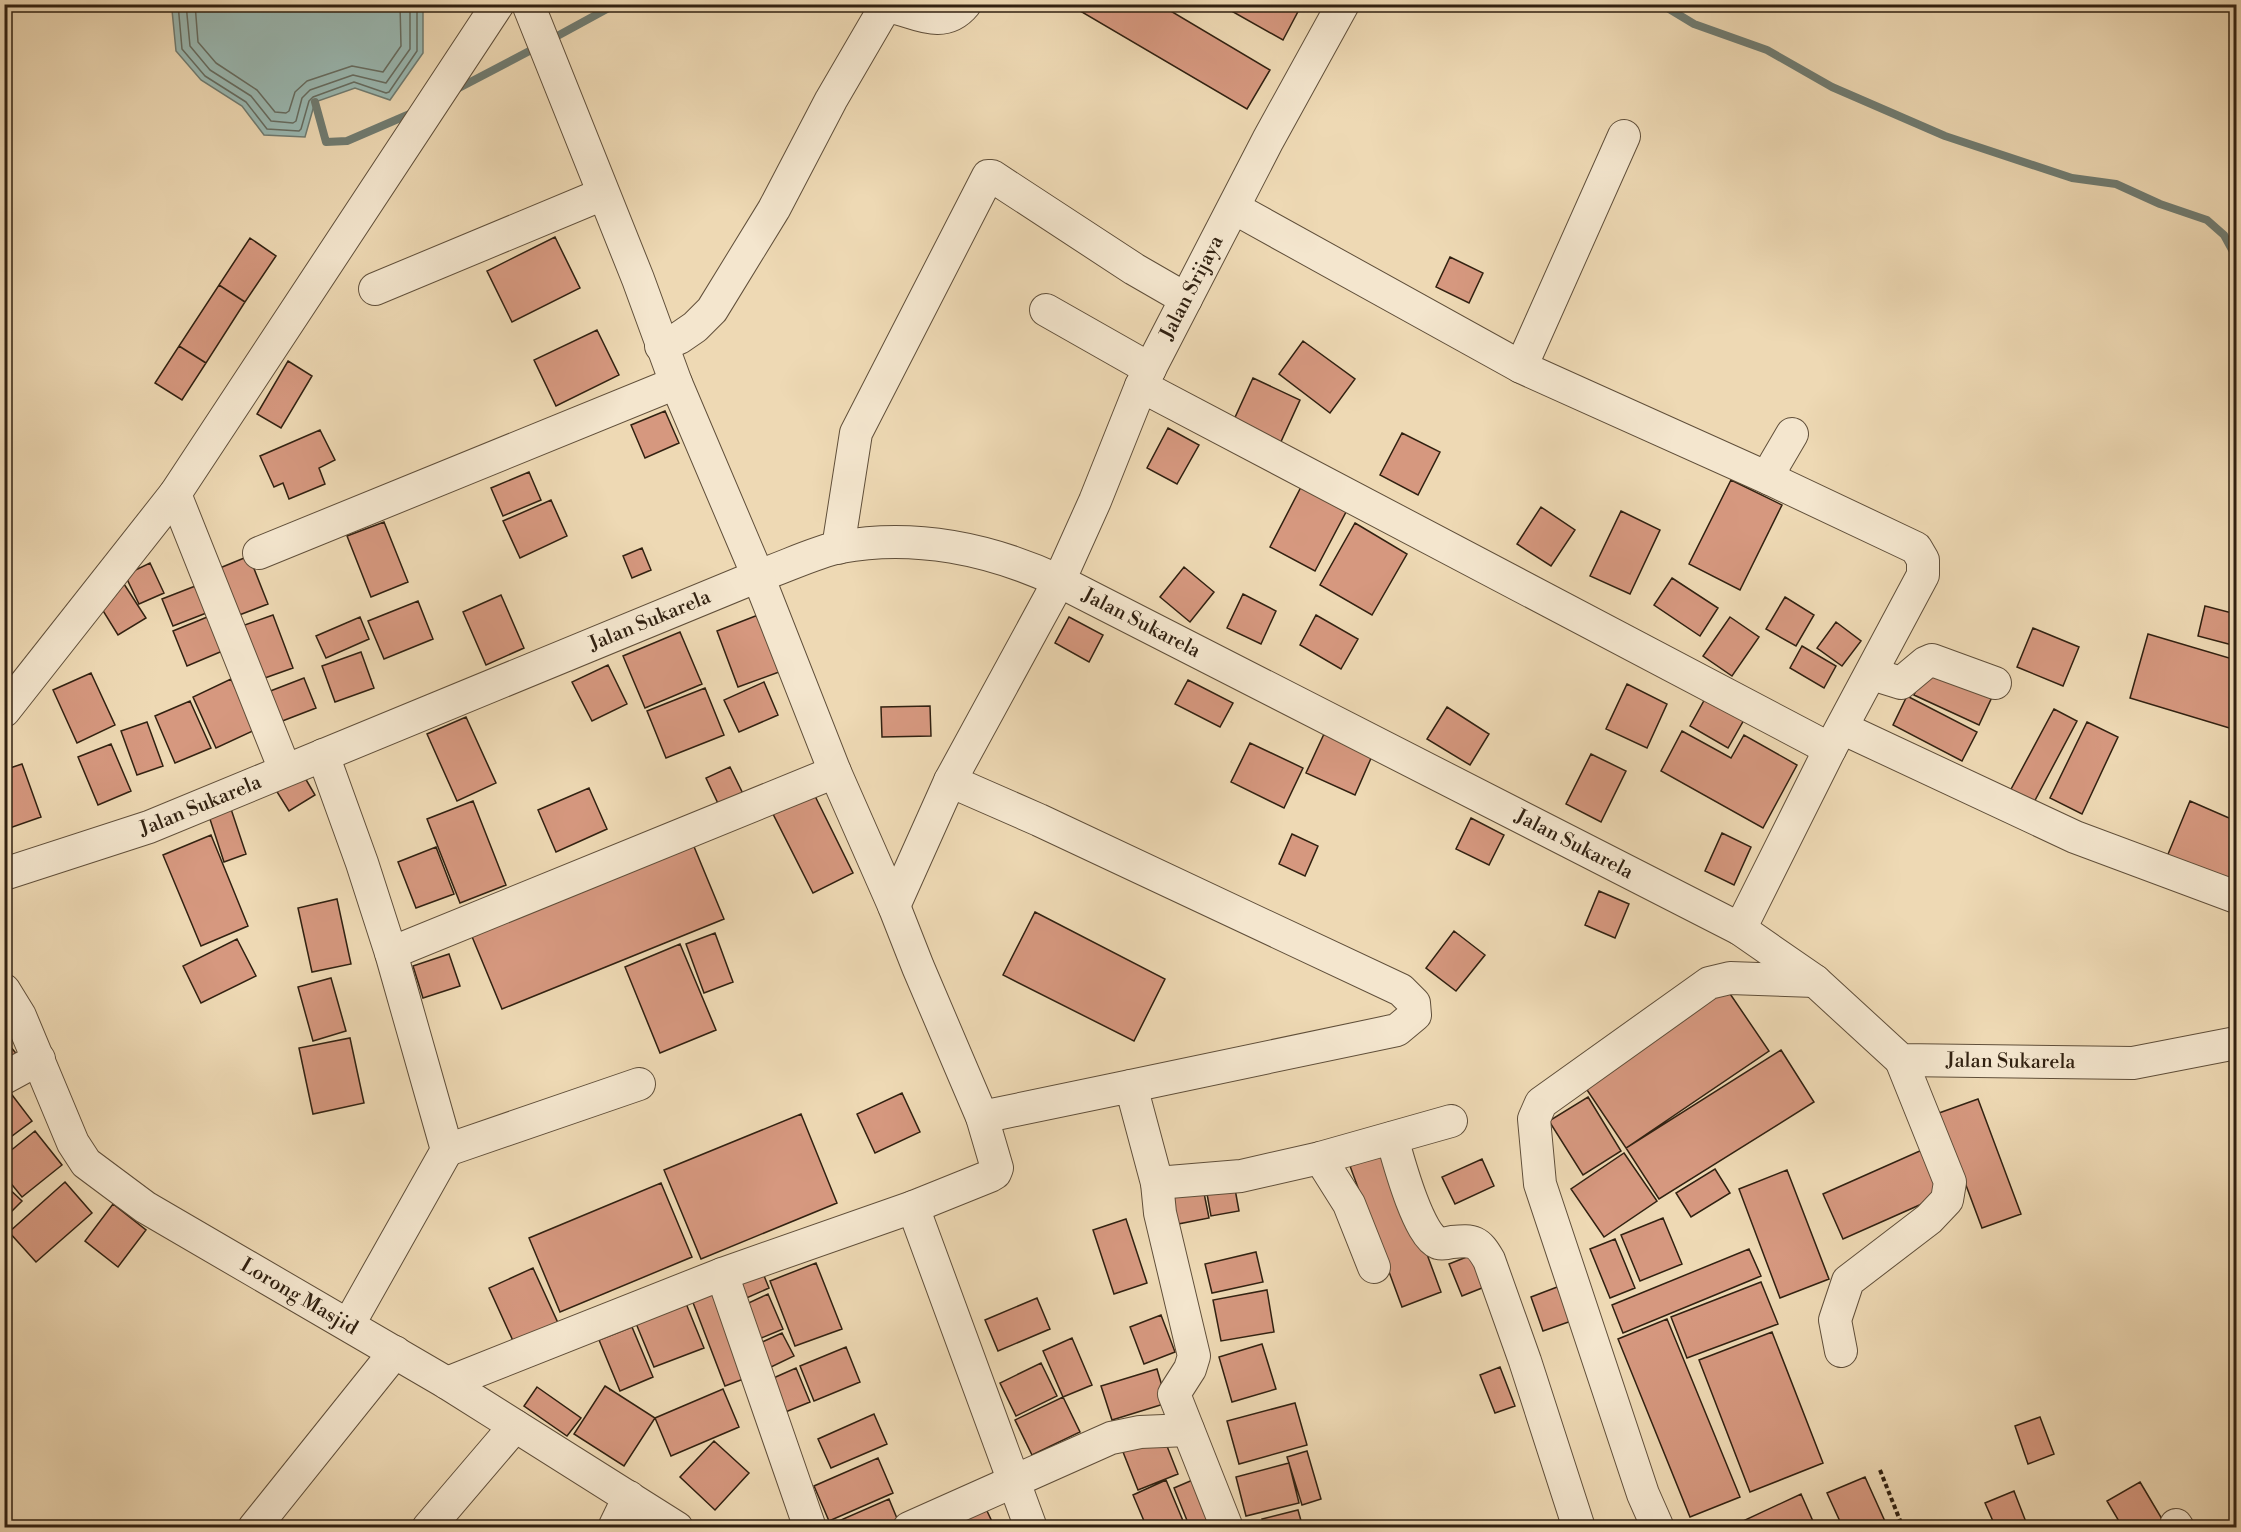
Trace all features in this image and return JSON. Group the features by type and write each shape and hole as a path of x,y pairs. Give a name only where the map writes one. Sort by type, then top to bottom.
{"street":[{"path":"4,711 175,494 498,4"},
{"path":"661,346 695,327 717,303 774,209 831,100 884,9 891,6 916,15 937,18 958,12 964,4"},
{"name":"Jalan Srijaya","path":"894,906 950,781 1059,580 1095,501 1145,377 1268,140 1343,4"},
{"path":"447,1383 722,1274 913,1207 995,1173 997,1168 982,1118 894,906 835,772 758,576 676,383 638,279 531,13"},
{"path":"1521,367 1624,136"},
{"path":"838,548 856,433 988,176 992,176 1134,269 1186,299"},
{"path":"375,289 603,194"},
{"path":"1234,208 1521,367 1770,479 1916,548 1923,560 1923,575 1836,738 1740,929"},
{"path":"1046,310 1145,377 1836,738 2075,837 2236,897"},
{"path":"259,553 676,383"},
{"path":"1770,479 1775,463 1792,434"},
{"path":"175,494 285,770"},
{"name":"Jalan Sukarela","path":"4,874 149,827 758,576 838,548 890,541 933,543 1011,562 1059,580 1740,929 1815,981 1901,1060 2133,1063 2236,1043"},
{"path":"1872,674 1901,683 1932,660 1995,682"},
{"path":"323,755 362,863 391,953 447,1150"},
{"path":"391,953 835,772"},
{"path":"950,781 1039,820 1401,990 1414,1003 1415,1015 1397,1030 982,1118"},
{"path":"1658,1527 1643,1494 1540,1184 1534,1119 1541,1103 1709,983 1730,978 1815,981"},
{"name":"Lorong Masjid","path":"4,990 20,1016 74,1143 87,1162 145,1207 349,1324 677,1527"},
{"path":"4,1078 39,1059"},
{"path":"1841,1351 1835,1320 1848,1281 1929,1219 1947,1200 1950,1182 1901,1060"},
{"path":"349,1324 447,1150 639,1084"},
{"path":"1131,1086 1156,1183 1160,1213 1194,1356 1190,1369 1174,1394 1227,1527"},
{"path":"1156,1183 1241,1176 1320,1158 1451,1121"},
{"path":"1392,1137 1415,1213 1432,1239 1440,1244 1469,1241 1481,1245 1490,1260 1526,1361 1579,1527"},
{"path":"1320,1158 1348,1204 1374,1267"},
{"path":"913,1207 1031,1527"},
{"path":"722,1274 810,1527"},
{"path":"255,1527 395,1352"},
{"path":"428,1527 515,1426"},
{"path":"909,1527 1111,1438 1140,1432 1188,1430"},
{"path":"614,1527 629,1497"}],"path":[{"path":"1880,1470 1903,1527"}],"water":[{"path":"173,5 423,5 423,53 390,100 355,88 315,102 305,137 264,135 242,106 201,80 176,51"}],"building":[{"path":"1077,4 1159,4 1270,70 1247,109 1075,8"},
{"path":"1219,4 1302,4 1283,40"},
{"path":"555,237 580,288 512,322 487,271"},
{"path":"250,238 276,256 245,302 219,285"},
{"path":"1450,257 1483,273 1469,303 1436,287"},
{"path":"219,285 245,302 206,363 179,346"},
{"path":"597,330 619,375 556,406 534,360"},
{"path":"1303,341 1355,379 1330,413 1279,374"},
{"path":"179,346 206,363 182,400 155,383"},
{"path":"288,361 312,376 281,428 257,414"},
{"path":"1253,378 1300,400 1279,446 1232,424"},
{"path":"665,411 679,443 645,458 631,425"},
{"path":"1168,428 1199,445 1177,484 1147,468"},
{"path":"320,430 335,460 319,468 325,484 289,499 283,483 274,487 260,456"},
{"path":"1402,433 1440,452 1418,495 1380,475"},
{"path":"529,472 541,500 503,516 491,488"},
{"path":"1731,480 1782,505 1740,590 1689,564"},
{"path":"1301,487 1346,512 1315,571 1270,547"},
{"path":"551,500 567,536 520,558 503,521"},
{"path":"1541,507 1575,530 1551,566 1517,544"},
{"path":"1621,511 1660,530 1630,594 1590,576"},
{"path":"384,522 408,582 371,597 347,536"},
{"path":"1355,523 1407,554 1372,615 1320,585"},
{"path":"642,548 651,570 632,578 623,556"},
{"path":"249,556 268,604 234,617 215,570"},
{"path":"150,563 164,593 139,604 125,575"},
{"path":"1184,567 1214,592 1190,622 1160,597"},
{"path":"1672,578 1718,608 1700,636 1654,605"},
{"path":"203,583 214,610 173,626 162,599"},
{"path":"124,584 146,618 118,635 97,601"},
{"path":"1243,594 1276,611 1261,644 1227,628"},
{"path":"501,595 524,648 486,665 463,612"},
{"path":"1785,597 1814,615 1796,646 1766,629"},
{"path":"418,601 433,639 384,659 368,621"},
{"path":"2205,606 2236,614 2236,646 2198,636"},
{"path":"217,613 232,647 187,666 173,631"},
{"path":"273,615 293,668 262,679 242,626"},
{"path":"758,615 779,672 738,687 717,631"},
{"path":"1316,615 1358,639 1341,669 1300,645"},
{"path":"360,617 369,639 326,658 316,636"},
{"path":"1069,617 1103,635 1089,662 1055,643"},
{"path":"1730,617 1759,637 1732,676 1703,656"},
{"path":"1836,622 1861,641 1842,666 1817,648"},
{"path":"2033,628 2079,647 2063,686 2017,667"},
{"path":"680,632 702,684 645,708 623,656"},
{"path":"2148,634 2236,660 2236,730 2130,698"},
{"path":"1802,646 1836,666 1824,688 1790,668"},
{"path":"361,652 374,688 335,702 322,666"},
{"path":"608,665 627,704 592,721 572,682"},
{"path":"1926,667 1992,697 1979,725 1914,695"},
{"path":"91,673 115,725 77,743 53,690"},
{"path":"304,678 316,708 272,725 260,695"},
{"path":"231,679 255,730 216,748 193,697"},
{"path":"1188,680 1233,703 1220,727 1175,704"},
{"path":"764,682 778,715 739,732 724,700"},
{"path":"1627,684 1667,704 1647,748 1606,729"},
{"path":"705,688 724,735 666,758 647,711"},
{"path":"1907,696 1977,732 1962,761 1893,725"},
{"path":"1706,697 1745,718 1728,748 1690,726"},
{"path":"190,701 211,748 175,763 155,716"},
{"path":"930,706 931,736 882,737 881,707"},
{"path":"1447,707 1489,734 1470,765 1427,739"},
{"path":"2054,709 2077,721 2032,806 2009,793"},
{"path":"466,717 496,783 457,801 427,734"},
{"path":"147,722 163,766 137,775 121,731"},
{"path":"2087,722 2118,737 2082,814 2050,798"},
{"path":"1682,731 1731,758 1744,735 1797,765 1763,828 1661,771"},
{"path":"1324,734 1372,756 1355,795 1306,773"},
{"path":"1250,743 1303,768 1284,808 1231,782"},
{"path":"111,744 131,791 98,805 78,757"},
{"path":"1591,754 1626,771 1601,822 1566,804"},
{"path":"22,764 41,817 4,830 4,770"},
{"path":"730,767 747,802 723,814 706,778"},
{"path":"301,771 315,795 289,811 274,787"},
{"path":"589,788 607,829 556,852 538,810"},
{"path":"812,790 853,873 813,893 771,810"},
{"path":"473,801 506,885 460,903 427,819"},
{"path":"2190,801 2236,821 2236,889 2166,859"},
{"path":"229,803 246,854 224,862 207,810"},
{"path":"1471,818 1504,835 1489,865 1456,849"},
{"path":"1722,833 1751,847 1734,885 1705,871"},
{"path":"1292,834 1318,846 1305,876 1279,864"},
{"path":"211,835 248,926 201,946 163,855"},
{"path":"690,837 724,919 502,1009 468,927"},
{"path":"436,847 454,894 416,908 398,862"},
{"path":"1599,891 1629,904 1615,938 1585,925"},
{"path":"337,899 351,964 312,972 298,908"},
{"path":"1035,912 1165,979 1134,1041 1003,975"},
{"path":"1454,931 1485,955 1456,991 1426,968"},
{"path":"715,933 733,982 704,993 686,944"},
{"path":"237,939 256,976 201,1003 183,966"},
{"path":"680,944 716,1030 660,1053 625,967"},
{"path":"449,954 460,986 423,998 413,966"},
{"path":"331,978 346,1031 313,1041 298,987"},
{"path":"1722,982 1769,1051 1626,1148 1579,1078"},
{"path":"350,1038 364,1103 313,1114 299,1048"},
{"path":"4,1039 20,1058 4,1069"},
{"path":"1781,1050 1814,1102 1659,1199 1626,1148"},
{"path":"6,1087 32,1121 8,1139 4,1134 4,1089"},
{"path":"902,1093 920,1132 875,1153 857,1114"},
{"path":"1588,1097 1621,1151 1583,1175 1549,1121"},
{"path":"1978,1099 2021,1214 1982,1228 1939,1113"},
{"path":"801,1114 837,1203 701,1259 664,1170"},
{"path":"35,1131 62,1165 22,1197 4,1175 4,1156"},
{"path":"1922,1150 1942,1195 1843,1239 1823,1194"},
{"path":"1389,1152 1441,1292 1402,1307 1350,1166"},
{"path":"1624,1153 1657,1201 1604,1237 1571,1189"},
{"path":"1482,1159 1494,1186 1455,1204 1442,1177"},
{"path":"1715,1169 1730,1193 1691,1217 1676,1193"},
{"path":"1787,1170 1829,1279 1780,1298 1739,1189"},
{"path":"1233,1178 1239,1211 1211,1216 1205,1183"},
{"path":"65,1182 92,1213 36,1262 9,1232"},
{"path":"661,1183 692,1257 560,1312 529,1238"},
{"path":"4,1184 22,1201 4,1219"},
{"path":"1203,1188 1209,1218 1178,1224 1172,1194"},
{"path":"113,1204 146,1230 118,1267 85,1241"},
{"path":"1663,1218 1682,1264 1640,1281 1621,1235"},
{"path":"1126,1219 1147,1283 1114,1294 1093,1230"},
{"path":"1615,1239 1635,1288 1610,1298 1590,1249"},
{"path":"1749,1249 1761,1276 1623,1333 1612,1305"},
{"path":"1256,1252 1263,1282 1212,1293 1205,1264"},
{"path":"1479,1252 1492,1284 1462,1296 1449,1264"},
{"path":"816,1263 842,1329 795,1346 770,1281"},
{"path":"760,1266 769,1288 742,1300 732,1277"},
{"path":"533,1268 558,1323 514,1343 489,1288"},
{"path":"1761,1282 1778,1324 1687,1358 1671,1317"},
{"path":"1565,1284 1577,1319 1543,1331 1531,1297"},
{"path":"1267,1290 1274,1332 1221,1341 1213,1300"},
{"path":"713,1292 746,1378 725,1386 692,1300"},
{"path":"768,1294 783,1329 759,1339 744,1305"},
{"path":"1037,1298 1050,1329 998,1351 985,1320"},
{"path":"685,1301 704,1348 654,1367 635,1321"},
{"path":"1161,1315 1175,1352 1144,1364 1130,1327"},
{"path":"1667,1319 1740,1497 1690,1517 1618,1339"},
{"path":"632,1327 653,1377 620,1391 599,1340"},
{"path":"1772,1332 1823,1463 1750,1492 1699,1360"},
{"path":"782,1333 794,1356 769,1368 758,1344"},
{"path":"1072,1338 1092,1385 1063,1397 1043,1351"},
{"path":"1262,1344 1276,1389 1232,1402 1219,1357"},
{"path":"846,1347 860,1382 814,1401 800,1366"},
{"path":"1041,1363 1057,1396 1016,1416 1000,1383"},
{"path":"1500,1367 1515,1406 1495,1413 1480,1375"},
{"path":"796,1368 810,1402 783,1413 769,1380"},
{"path":"1157,1369 1167,1403 1112,1420 1101,1386"},
{"path":"605,1386 655,1418 624,1466 574,1434"},
{"path":"537,1387 581,1418 567,1436 524,1406"},
{"path":"723,1389 739,1427 671,1456 655,1418"},
{"path":"1063,1397 1080,1432 1032,1455 1015,1420"},
{"path":"1295,1403 1307,1445 1239,1464 1227,1421"},
{"path":"874,1414 887,1444 831,1468 818,1439"},
{"path":"2040,1417 2054,1454 2028,1464 2015,1426"},
{"path":"1163,1436 1178,1474 1138,1490 1123,1452"},
{"path":"714,1441 749,1473 715,1510 680,1477"},
{"path":"1307,1451 1321,1499 1302,1505 1287,1457"},
{"path":"878,1458 893,1493 829,1521 814,1486"},
{"path":"1289,1463 1299,1503 1246,1516 1236,1477"},
{"path":"1202,1476 1220,1521 1204,1528 1190,1528 1174,1488"},
{"path":"1865,1477 1888,1528 1843,1528 1827,1493"},
{"path":"1166,1480 1186,1528 1147,1528 1133,1495"},
{"path":"2140,1482 2165,1524 2158,1528 2123,1528 2107,1501"},
{"path":"2014,1491 2026,1522 2012,1528 1996,1528 1985,1503"},
{"path":"1801,1494 1816,1528 1728,1528"},
{"path":"980,1496 995,1528 940,1528"},
{"path":"889,1499 901,1528 825,1528 825,1527"},
{"path":"1298,1510 1303,1528 1265,1528 1262,1519"}],"waterway":[{"path":"550,40 616,4"},
{"path":"1661,4 1694,24 1767,50 1832,87 1945,136 2072,178 2116,184 2160,204 2207,220 2224,235 2236,257"},
{"path":"455,90 537,47"},
{"path":"315,102 326,142 347,141 412,113"}]}
